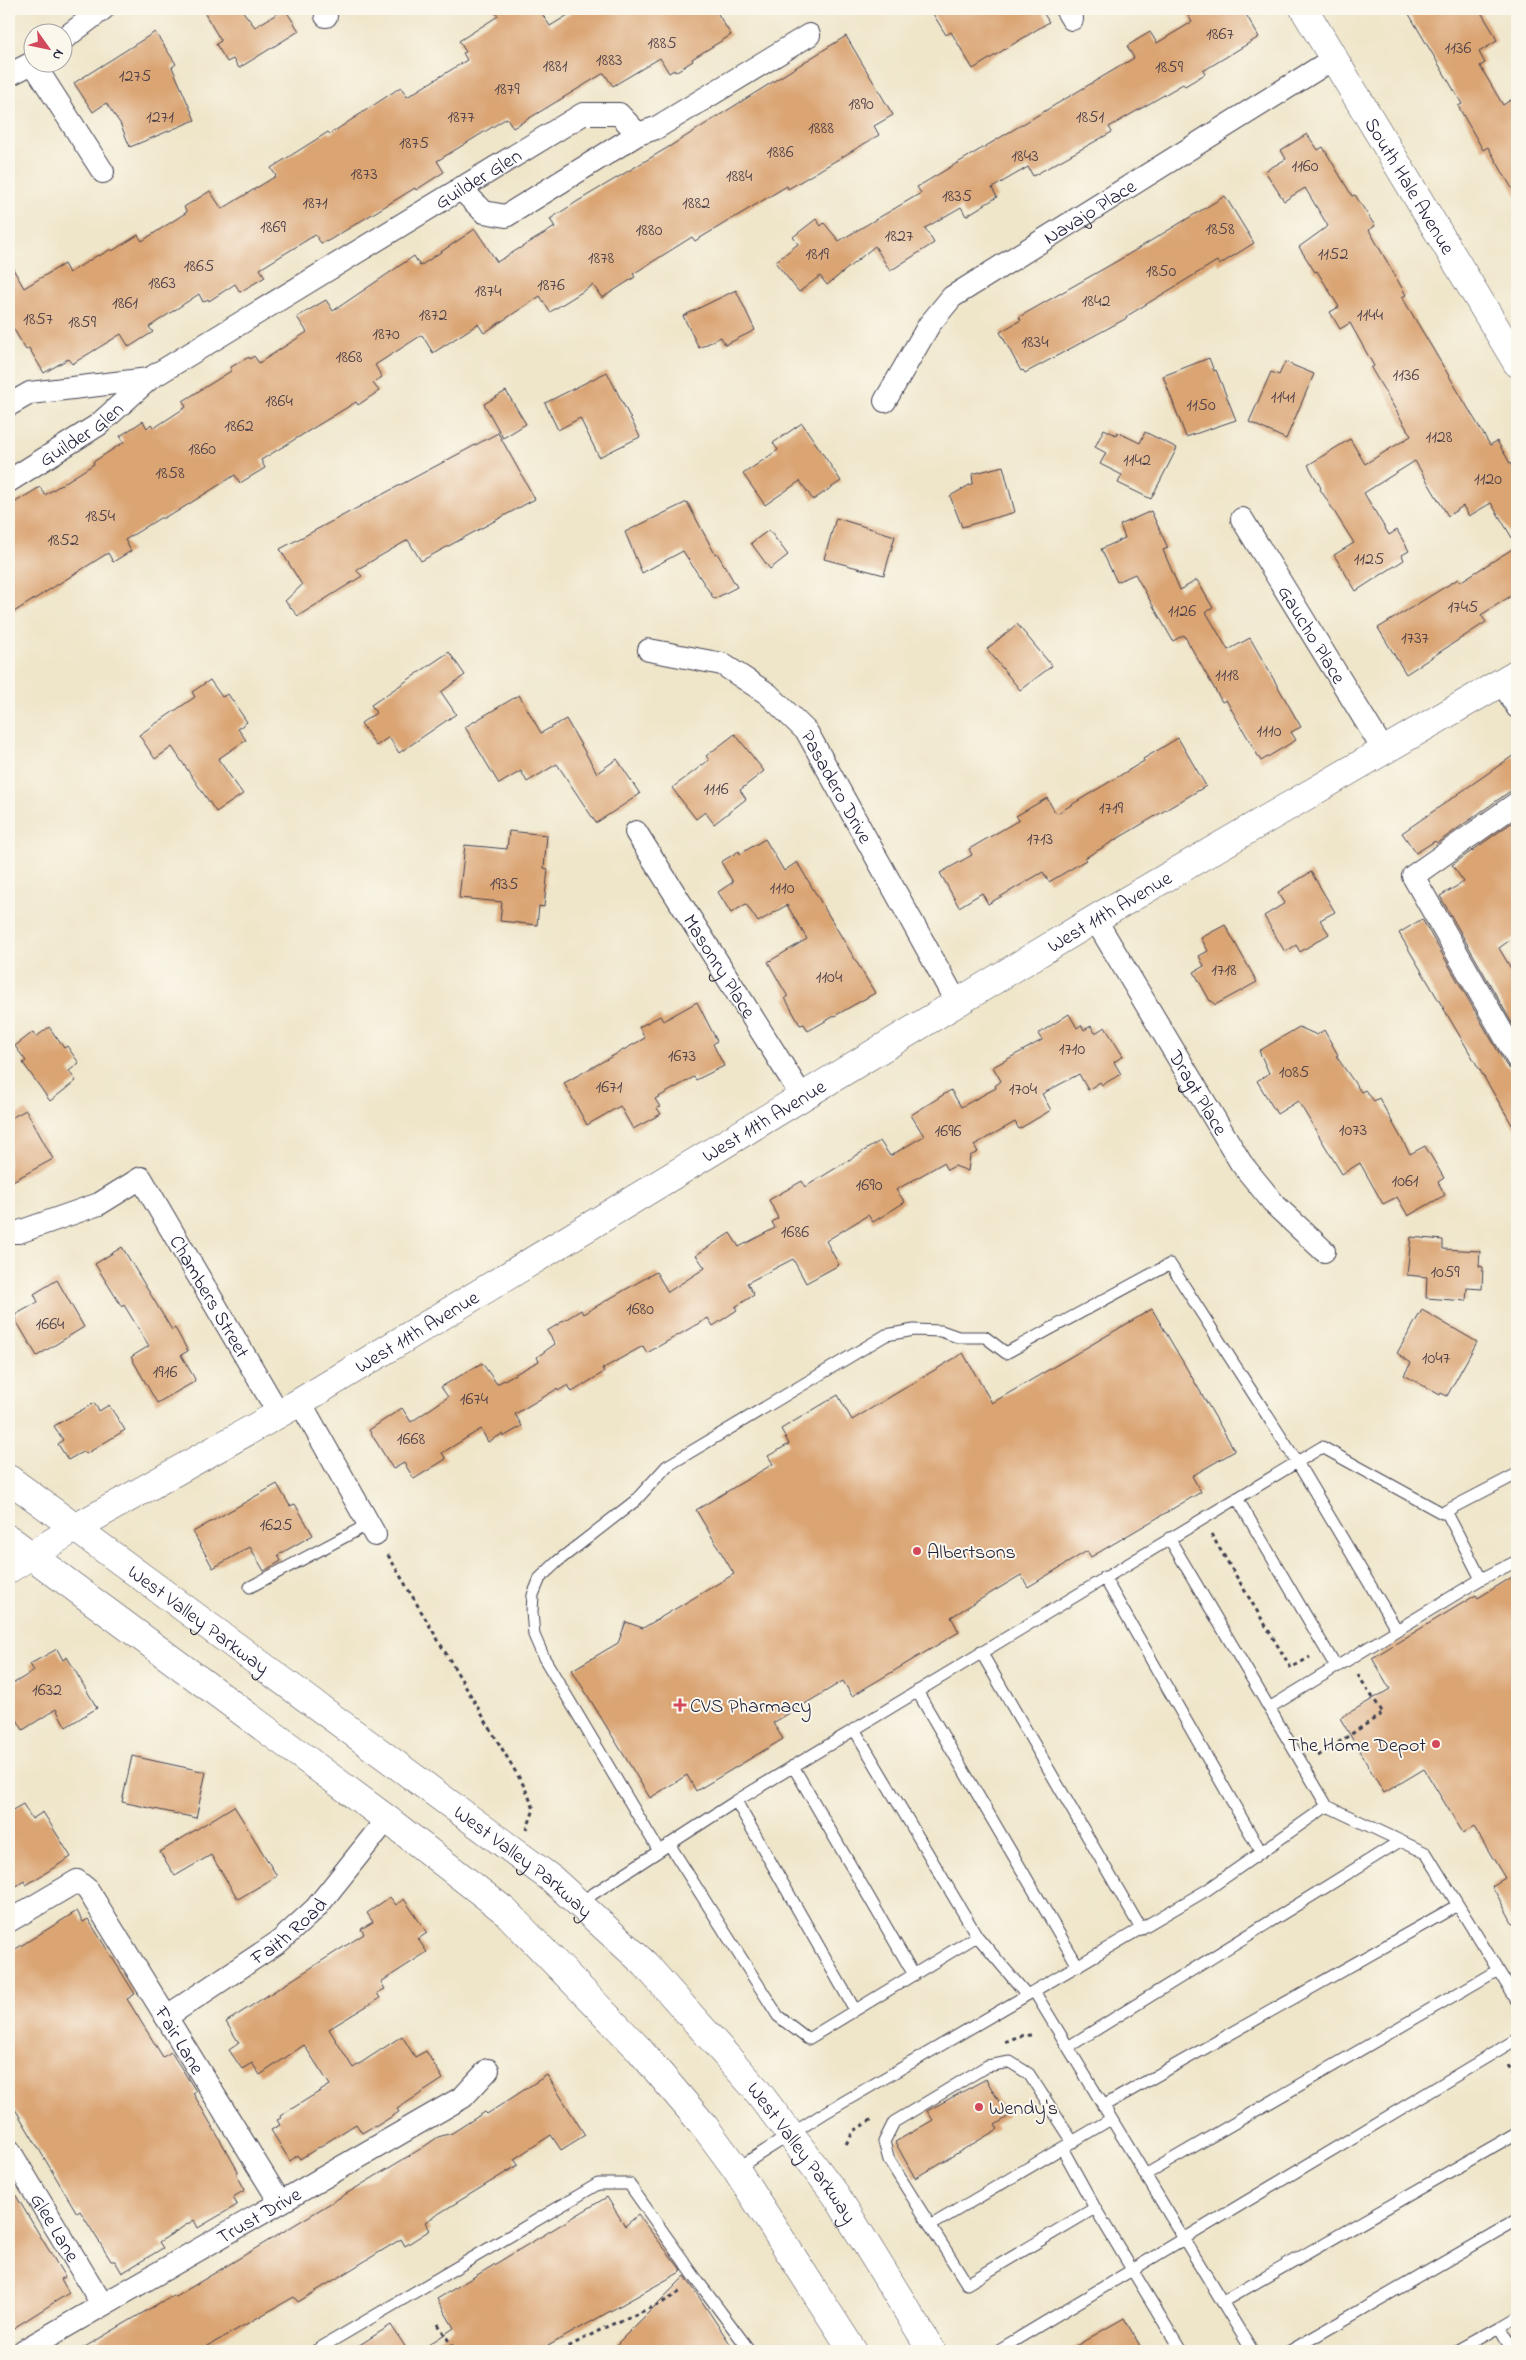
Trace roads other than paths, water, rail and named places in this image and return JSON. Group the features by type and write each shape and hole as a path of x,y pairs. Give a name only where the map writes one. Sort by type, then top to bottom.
{"main road":[{"name":"South Hale Avenue","path":"1304,9 1517,364"},
{"name":"West 11th Avenue","path":"9,1570 76,1528 290,1408 1094,919 1510,677"},
{"name":"West Valley Parkway","path":"9,1479 554,1880 645,1964 755,2088 836,2195 932,2351"},
{"path":"9,1539 387,1819 505,1911 637,2047 705,2127 736,2169 853,2351"}],"street":[{"path":"72,32 103,9"},
{"path":"460,188 484,212 506,216 638,134 656,128 809,35"},
{"name":"Navajo Place","path":"885,401 929,325 952,297 1333,59"},
{"path":"9,75 22,68"},
{"path":"39,72 103,172"},
{"name":"Guilder Glen","path":"9,481 98,425 149,379 583,114 619,114 638,134"},
{"name":"Guilder Glen","path":"9,405 30,393 149,379"},
{"name":"Gaucho Place","path":"1242,518 1384,751"},
{"name":"Pasadero Drive","path":"649,650 722,664 768,694 807,732 957,1003"},
{"path":"1510,677 1517,707"},
{"path":"1517,803 1413,876 1517,1058"},
{"name":"Masonry Place","path":"636,832 802,1098"},
{"name":"Dragt Place","path":"1094,919 1240,1163 1276,1206 1324,1251"},
{"name":"Chambers Street","path":"9,1232 19,1232 99,1204 141,1178 290,1408 372,1529"},
{"name":"Faith Road","path":"166,2017 280,1941 316,1908 387,1819"},
{"name":"Fair Lane","path":"9,1921 76,1880 88,1890 280,2202"},
{"name":"Trust Drive","path":"23,2351 463,2097 488,2070"},
{"name":"Glee Lane","path":"9,2150 102,2304"}],"lane":[{"path":"659,1851 544,1658 534,1635 532,1612 533,1595 540,1578 635,1501 667,1466 886,1335 914,1330 932,1330 958,1337 985,1337 1006,1353 1170,1264 1297,1462 1397,1630"},
{"path":"579,1903 793,1766 1322,1447 1442,1513 1517,1474"},
{"path":"1237,1498 1336,1667"},
{"path":"1446,1511 1480,1579"},
{"path":"250,1587 372,1529"},
{"path":"1169,1538 1327,1806 1426,1853 1517,2001"},
{"path":"1269,1708 1480,1579 1517,1561"},
{"path":"1104,1577 1261,1852"},
{"path":"981,1652 1141,1929"},
{"path":"917,1691 1078,1966"},
{"path":"854,1729 977,1936 1030,1993 1068,2047 1252,2351"},
{"path":"793,1766 914,1974"},
{"path":"736,1801 855,2010"},
{"path":"736,2169 790,2135 1207,1890 1327,1806"},
{"path":"1068,2047 1400,1841"},
{"path":"669,1844 778,2016 808,2039 977,1936"},
{"path":"1103,2106 1458,1905"},
{"path":"1145,2175 1498,1970"},
{"path":"996,2351 1517,2039"},
{"path":"1073,2142 1029,2074 1010,2062 987,2066 894,2122 884,2142 889,2160 967,2284 1094,2208"},
{"path":"930,2226 1112,2120"},
{"path":"1222,2302 1517,2133"},
{"path":"1062,2148 1094,2208 1182,2351"},
{"path":"315,2351 598,2184 629,2184 750,2351"},
{"path":"1290,2351 1517,2220"},
{"path":"1457,2351 1517,2316"},
{"path":"1500,2327 1514,2351"}],"place":[{"name":"Albertsons","path":"917,1551"},
{"name":"CVS Pharmacy","path":"680,1705"},
{"name":"The Home Depot","path":"1436,1744"},
{"name":"Wendy's","path":"979,2107"}]}
